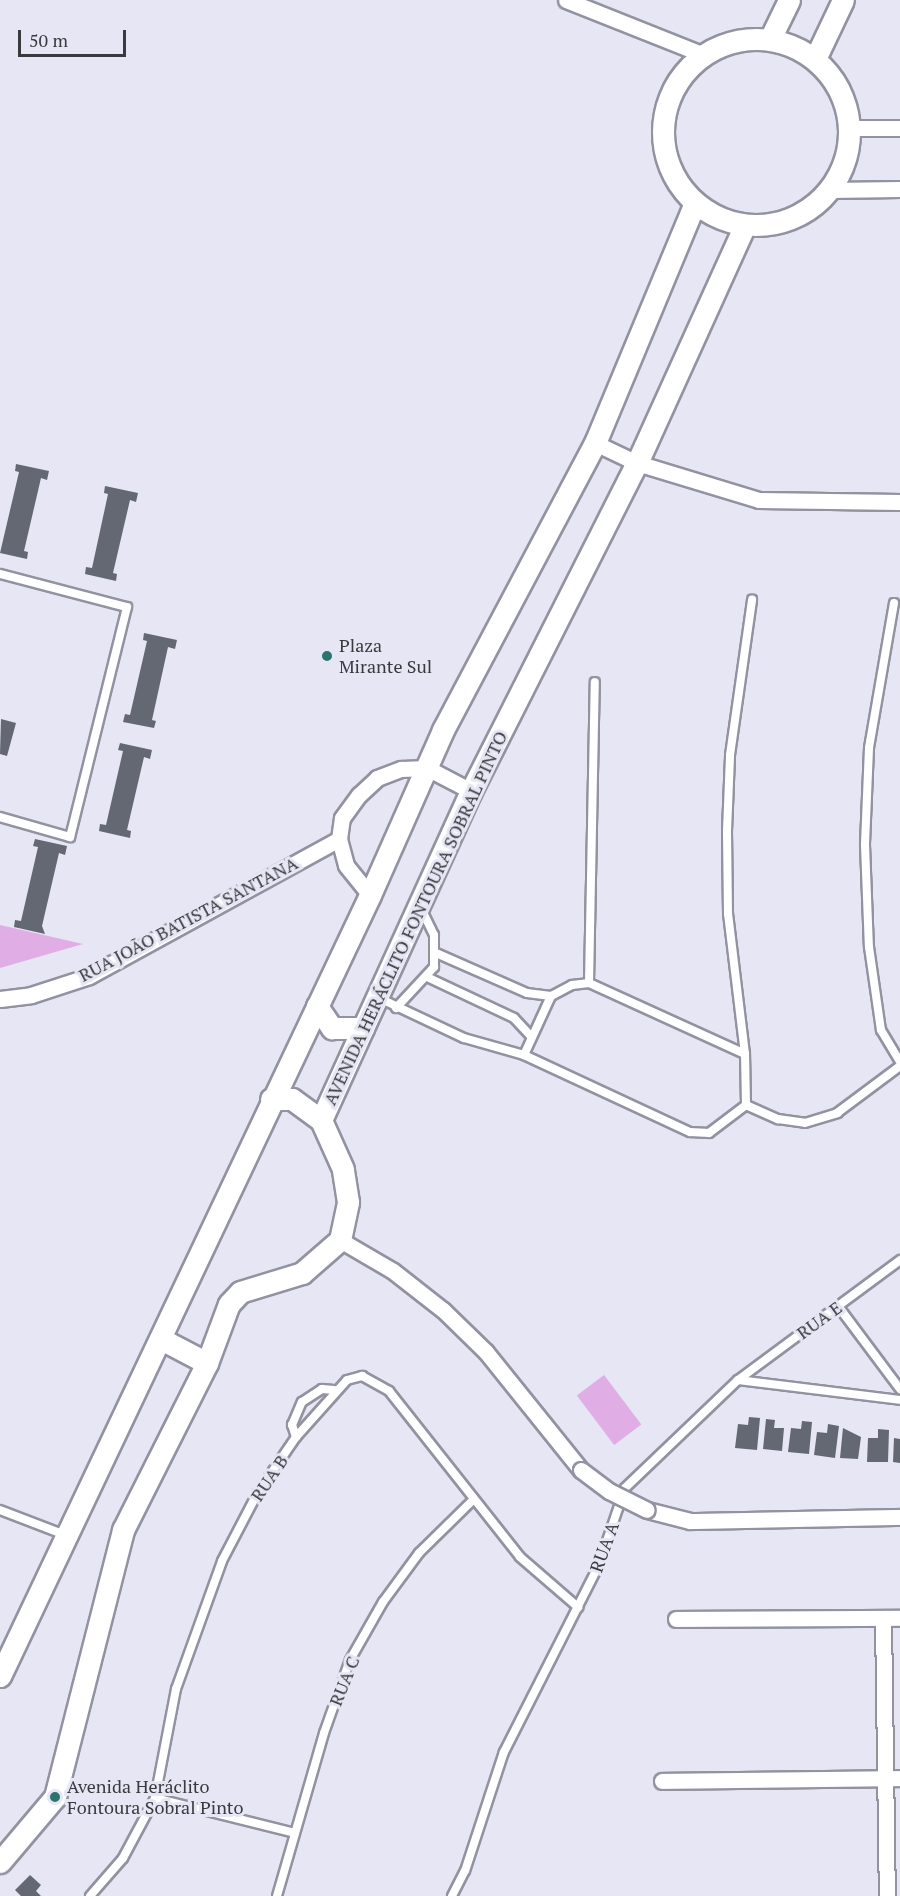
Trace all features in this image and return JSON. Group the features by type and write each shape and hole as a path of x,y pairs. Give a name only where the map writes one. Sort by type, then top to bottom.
{"street":[{"path":"566,0 704,55"},
{"path":"770,39 789,0"},
{"path":"815,59 843,0"},
{"path":"770,39 815,59 840,90 850,128 845,161 830,190 806,211 776,223 745,225 718,218 695,203 675,180 668,162 662,122 670,93 687,68 704,55 740,40 770,39"},
{"path":"850,128 900,128"},
{"path":"830,190 900,189"},
{"path":"0,1676 161,1339 271,1099 370,895 463,690 595,443 695,203"},
{"name":"AVENIDA HERÁCLITO FONTOURA SOBRAL PINTO","path":"340,1240 348,1203 344,1169 321,1120 471,790 637,463 745,225"},
{"path":"595,443 637,463 759,500 900,502"},
{"path":"370,895 346,866 339,839 342,818 377,778 401,769 427,768 471,790"},
{"name":"RUA JOÃO BATISTA SANTANA","path":"0,999 32,995 89,976 339,839"},
{"path":"317,1006 332,1028 363,1028"},
{"path":"271,1099 292,1099 321,1120"},
{"path":"0,1862 55,1797 123,1530 207,1363 230,1304 240,1292 302,1273 340,1240 393,1270 443,1310 486,1352 581,1470 609,1491 647,1510 690,1521 900,1517"},
{"path":"161,1339 207,1363"},
{"path":"883,1618 894,1778 887,1896"},
{"path":"676,1619 900,1618"},
{"path":"662,1781 894,1778"}],"lane":[{"path":"0,574 126,607 70,837 0,817"},
{"path":"746,1105 745,1054 728,914 727,831 730,755 753,600"},
{"path":"746,1105 778,1119 805,1123 837,1113 900,1064 880,1030 869,947 865,846 869,748 894,603"},
{"path":"590,983 595,682"},
{"path":"396,1008 427,977 436,952 419,905"},
{"path":"436,952 527,993 551,996 572,985 590,983 745,1054"},
{"path":"427,977 514,1018 532,1037"},
{"path":"524,1055 551,996"},
{"path":"377,997 396,1008 464,1038 524,1055 690,1132 709,1133 746,1105"},
{"name":"RUA E","path":"738,1380 900,1260"},
{"path":"838,1306 900,1389"},
{"name":"RUA B","path":"90,1896 123,1858 155,1798 176,1689 195,1630 222,1561 257,1494 296,1437 334,1390 346,1380 362,1376 378,1381 520,1557 578,1607"},
{"path":"738,1380 900,1400"},
{"name":"RUA A","path":"452,1896 465,1871 504,1752 598,1567 625,1488 738,1380"},
{"path":"296,1437 292,1425 302,1402 322,1389 334,1390"},
{"name":"RUA C","path":"277,1896 350,1660 383,1602 418,1553 473,1500"},
{"path":"0,1510 66,1536"},
{"path":"155,1798 295,1833"}],"shaded area":[{"path":"0,925 83,944 0,968"},
{"path":"604,1375 641,1425 614,1445 577,1395"}],"building":[{"path":"16,464 49,471 47,480 41,478 24,551 28,552 27,559 0,553 19,472 15,471"},
{"path":"105,486 138,493 136,502 130,500 113,573 117,574 116,581 85,574 86,567 92,568 108,494 104,493"},
{"path":"144,633 177,640 175,649 168,647 152,720 156,721 154,728 123,722 125,714 130,715 147,641 143,640"},
{"path":"1,719 16,723 7,756 0,754"},
{"path":"120,743 152,750 150,759 144,757 127,830 131,831 130,838 99,831 100,824 106,825 123,751 118,750"},
{"path":"35,839 67,846 65,855 59,853 42,926 45,934 14,927 15,920 21,921 38,847 33,846"},
{"path":"749,1417 760,1418 757,1450 735,1448 738,1424 748,1425"},
{"path":"766,1419 775,1420 774,1428 784,1428 782,1451 763,1449"},
{"path":"802,1421 812,1422 809,1454 788,1452 791,1428 801,1429"},
{"path":"828,1424 839,1426 835,1458 814,1455 817,1432 827,1433"},
{"path":"843,1428 861,1437 858,1459 840,1458"},
{"path":"878,1429 889,1430 888,1462 867,1462 868,1438 878,1438"},
{"path":"894,1438 900,1439 900,1463 893,1462"},
{"path":"30,1875 41,1885 36,1891 41,1896 21,1896 15,1890"}],"place":[{"name":"Plaza Mirante Sul","path":"327,656"},
{"name":"Avenida Heráclito Fontoura Sobral Pinto","path":"55,1797"}]}
